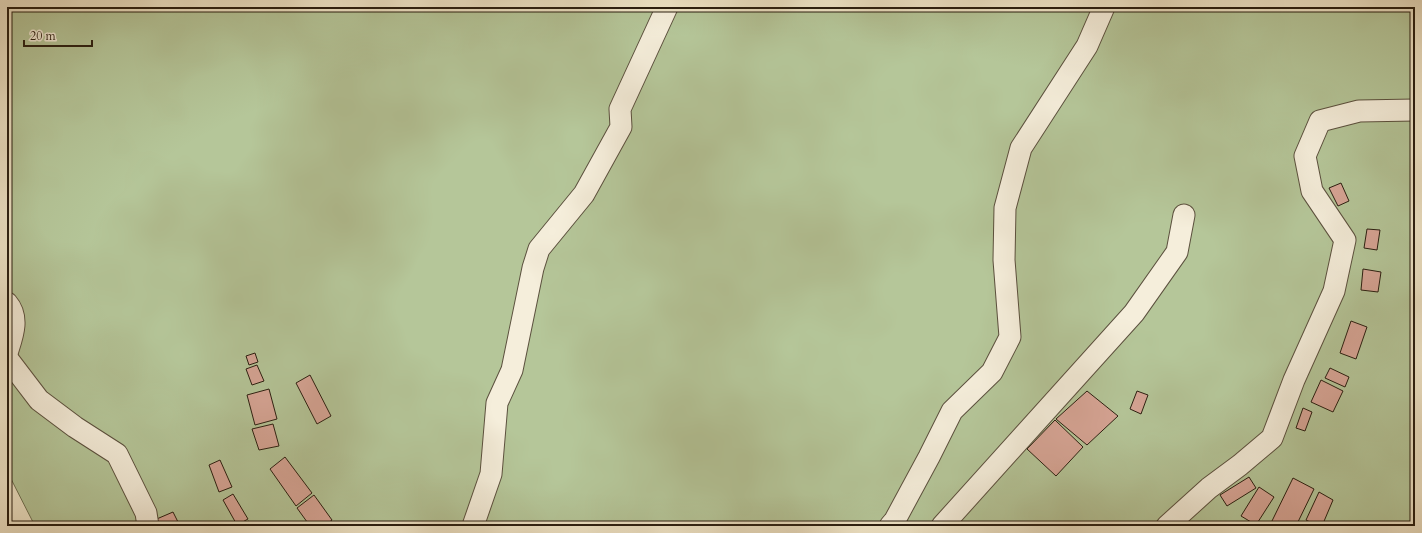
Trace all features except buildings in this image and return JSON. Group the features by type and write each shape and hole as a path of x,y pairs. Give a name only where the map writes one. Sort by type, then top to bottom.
{"street":[{"path":"473,526 491,474 497,403 512,370 533,268 539,249 584,194 621,127 620,109 667,7"},
{"path":"890,526 895,520 929,457 952,411 992,372 1010,337 1004,260 1005,208 1021,148 1087,46 1104,7"},
{"path":"1166,526 1208,488 1240,465 1272,438 1294,380 1334,291 1345,240 1312,191 1305,156 1320,120 1359,111 1415,110"},
{"path":"942,526 1134,313 1176,252 1184,215"},
{"path":"7,303 10,306 15,326 7,353"},
{"path":"7,358 39,400 75,427 117,454 146,513 148,526"}],"green space":[{"path":"7,7 1415,7 1415,526 35,526 7,471"}]}
